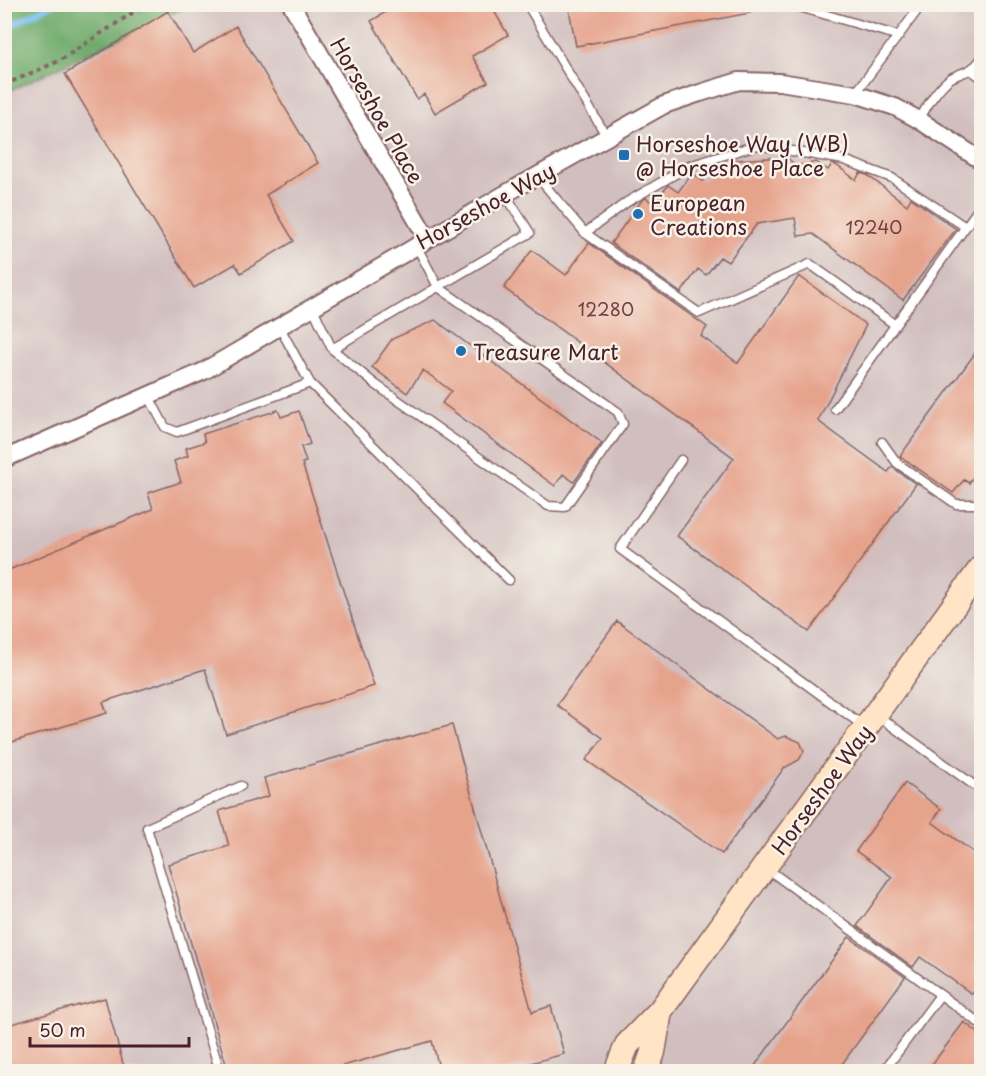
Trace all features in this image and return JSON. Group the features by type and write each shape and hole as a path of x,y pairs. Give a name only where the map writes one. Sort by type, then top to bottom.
{"street":[{"name":"Horseshoe Place","path":"291,4 421,241"},
{"name":"Horseshoe Way","path":"4,459 204,371 421,241 664,105 739,81 780,82 855,94 894,107 920,120 981,161"},
{"name":"Horseshoe Way","path":"616,1071 627,1045 660,1011 981,567"},
{"name":"Horseshoe Way","path":"646,1071 653,1052 660,1011"}],"lane":[{"path":"526,4 607,137"},
{"path":"789,4 899,36"},
{"path":"855,94 922,4"},
{"path":"920,120 933,96 949,79 972,71 981,58"},
{"path":"972,71 981,78"},
{"path":"585,233 627,202 689,166 758,145 844,160 892,178 964,226"},
{"path":"537,176 585,233 699,314 810,264 894,324"},
{"path":"332,349 530,233 505,194"},
{"path":"835,409 981,204"},
{"path":"312,306 332,349 375,384 548,506 565,507 623,424 618,412 438,287 421,241"},
{"path":"279,325 310,383 509,580"},
{"path":"148,395 165,427 177,432 310,383"},
{"path":"882,442 897,463 956,504 981,504"},
{"path":"681,460 620,549 870,721 981,791"},
{"path":"220,1071 147,828 241,786"},
{"path":"764,867 981,1025"},
{"path":"883,1071 940,994"}],"path":[{"path":"4,85 59,61 146,4"}],"shaded area":[{"path":"190,5 981,5 981,1071 5,1072 5,93"}],"green space":[{"path":"5,5 190,5 5,93"}],"building":[{"path":"399,4 490,4 508,35 472,56 488,82 435,113 424,94 417,99 371,21"},
{"path":"568,4 750,4 750,13 576,46"},
{"path":"168,11 193,53 236,26 318,163 266,195 294,241 241,273 235,264 194,288 65,74"},
{"path":"786,157 797,166 816,162 828,170 832,164 836,165 856,180 860,173 867,175 907,205 911,198 956,229 903,300 813,234 798,236 795,218 757,224 728,262 720,257 706,275 698,269 681,293 611,243 642,200 646,198 654,204 668,185 678,192 692,173 703,181 715,165 720,163 729,169 735,160"},
{"path":"589,243 707,327 701,336 738,363 799,276 866,325 818,421 888,472 892,467 916,484 809,632 677,536 734,458 504,288 532,250 566,275"},
{"path":"435,320 602,443 574,482 563,474 555,486 442,403 451,391 423,370 407,393 372,367 392,339"},
{"path":"981,345 981,466 969,483 964,480 953,493 900,456"},
{"path":"278,410 281,417 299,411 310,444 301,447 306,462 302,463 374,686 226,734 205,669 103,702 107,713 12,742 4,719 4,572 153,509 148,493 181,482 174,461 188,456 186,448 205,442 203,434"},
{"path":"617,621 778,739 786,736 800,742 804,751 799,760 784,768 722,854 586,760 603,738 557,705"},
{"path":"452,725 532,1012 551,1006 564,1054 502,1071 440,1071 432,1041 335,1068 336,1071 228,1071 168,864 229,846 219,811 269,796 264,778"},
{"path":"905,783 941,809 932,822 981,858 981,982 972,994 920,957 913,967 857,926 892,877 856,851"},
{"path":"849,937 905,977 837,1071 751,1071"},
{"path":"105,998 125,1071 12,1071 4,1042 4,1026"},
{"path":"964,1022 981,1035 981,1071 927,1071"}],"waterway":[{"path":"4,29 53,4"}],"place":[{"name":"Horseshoe Way (WB) @ Horseshoe Place","path":"624,155"},
{"name":"European Creations","path":"638,214"},
{"name":"Treasure Mart","path":"461,351"}]}
